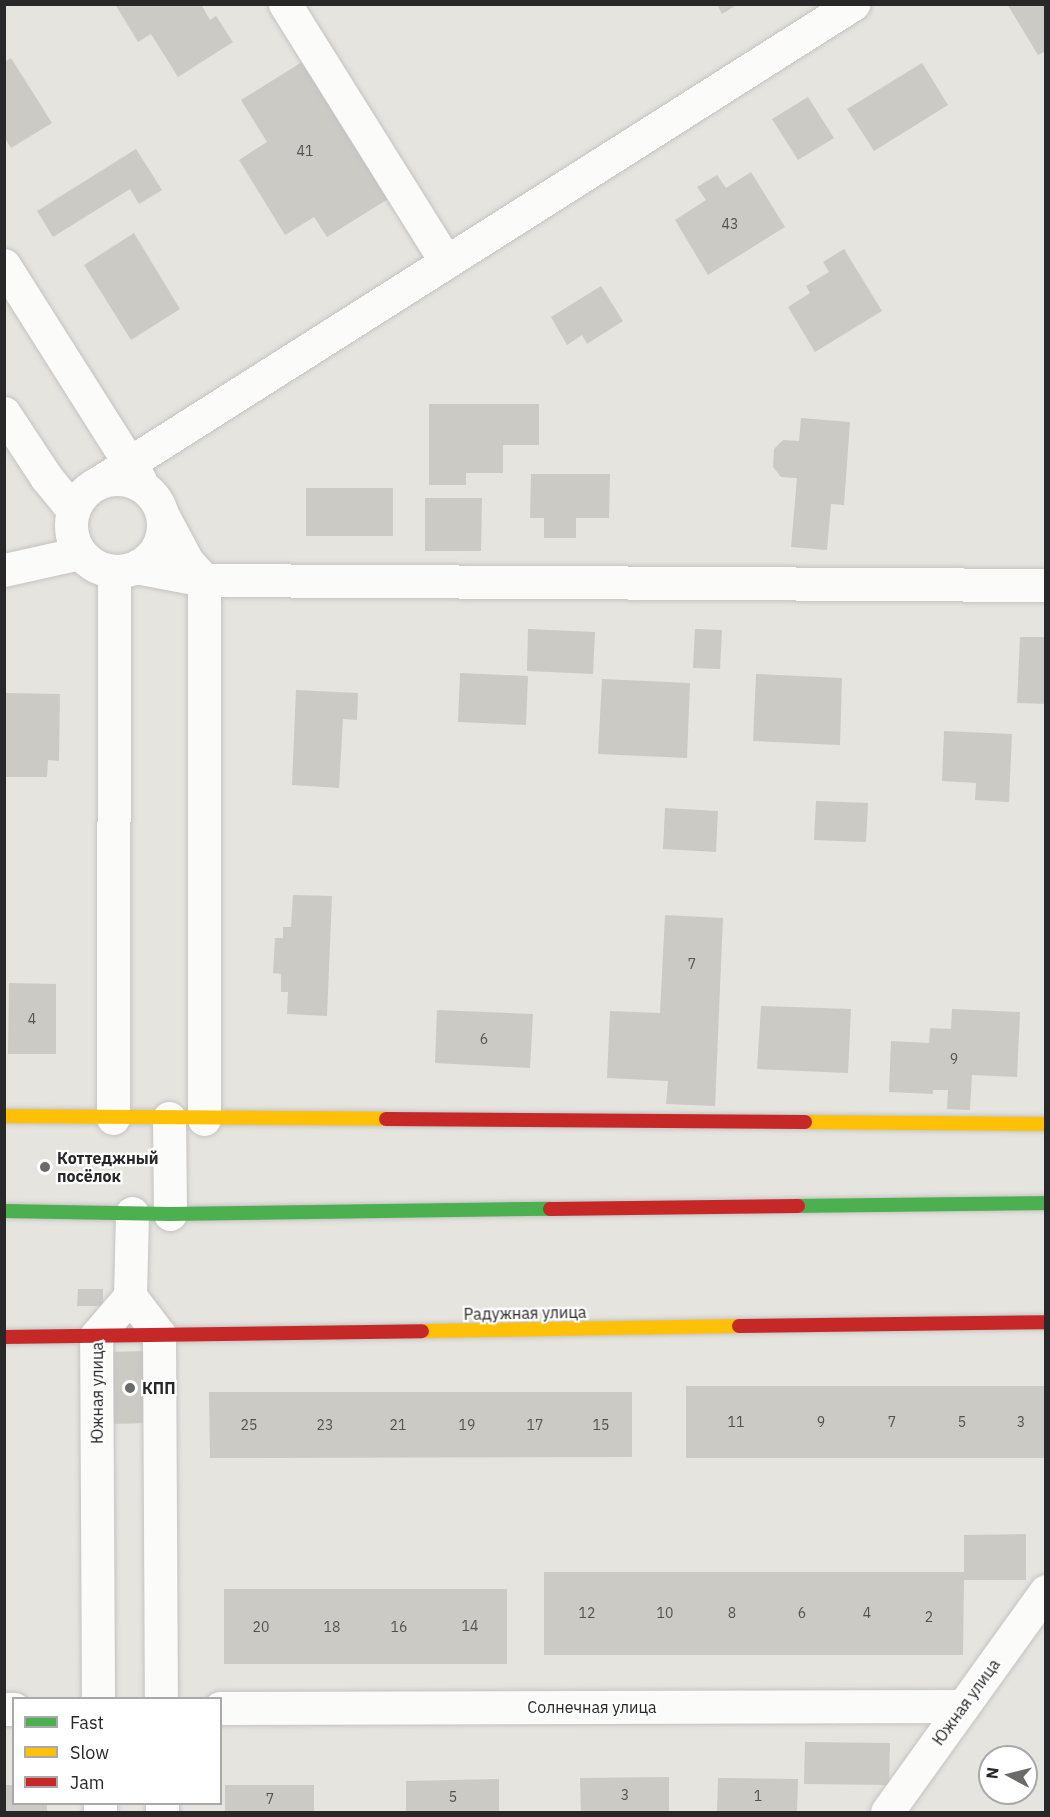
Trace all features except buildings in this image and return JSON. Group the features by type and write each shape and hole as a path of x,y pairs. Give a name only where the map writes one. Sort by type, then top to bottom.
{"street":[{"path":"285,4 446,262"},
{"path":"853,4 446,262 130,481 116,478 101,481 80,498 73,510 71,525 73,540 89,562 204,580 1046,585"},
{"path":"4,265 137,475 155,499 187,561 204,580 204,1119"},
{"path":"4,413 46,477 73,510"},
{"path":"125,569 149,558 159,545 163,530 162,514"},
{"path":"4,570 81,553"},
{"path":"113,1118 125,569"},
{"path":"4,1116 1046,1124"},
{"path":"169,1118 170,1214"},
{"path":"4,1211 170,1214 1046,1203"},
{"path":"132,1213 130,1296 159,1335 160,1697"},
{"name":"Южная улица","path":"98,1697 96,1336 130,1296"},
{"name":"Радужная улица","path":"4,1337 1046,1322"},
{"name":"Южная улица","path":"887,1812 1046,1591"},
{"name":"Солнечная улица","path":"222,1708 963,1706"}],"traffic: fast":[{"path":"798,1206 1046,1203"},
{"path":"4,1211 170,1214 550,1209"}],"traffic: slow":[{"path":"4,1116 386,1119"},
{"path":"805,1122 1046,1124"},
{"path":"422,1331 739,1326"}],"traffic: jam":[{"path":"386,1119 805,1122"},
{"path":"550,1209 798,1206"},
{"path":"739,1326 1046,1322"},
{"path":"4,1337 422,1331"}],"place":[{"name":"Коттеджный посёлок","path":"45,1167"},
{"name":"КПП","path":"130,1388"}]}
